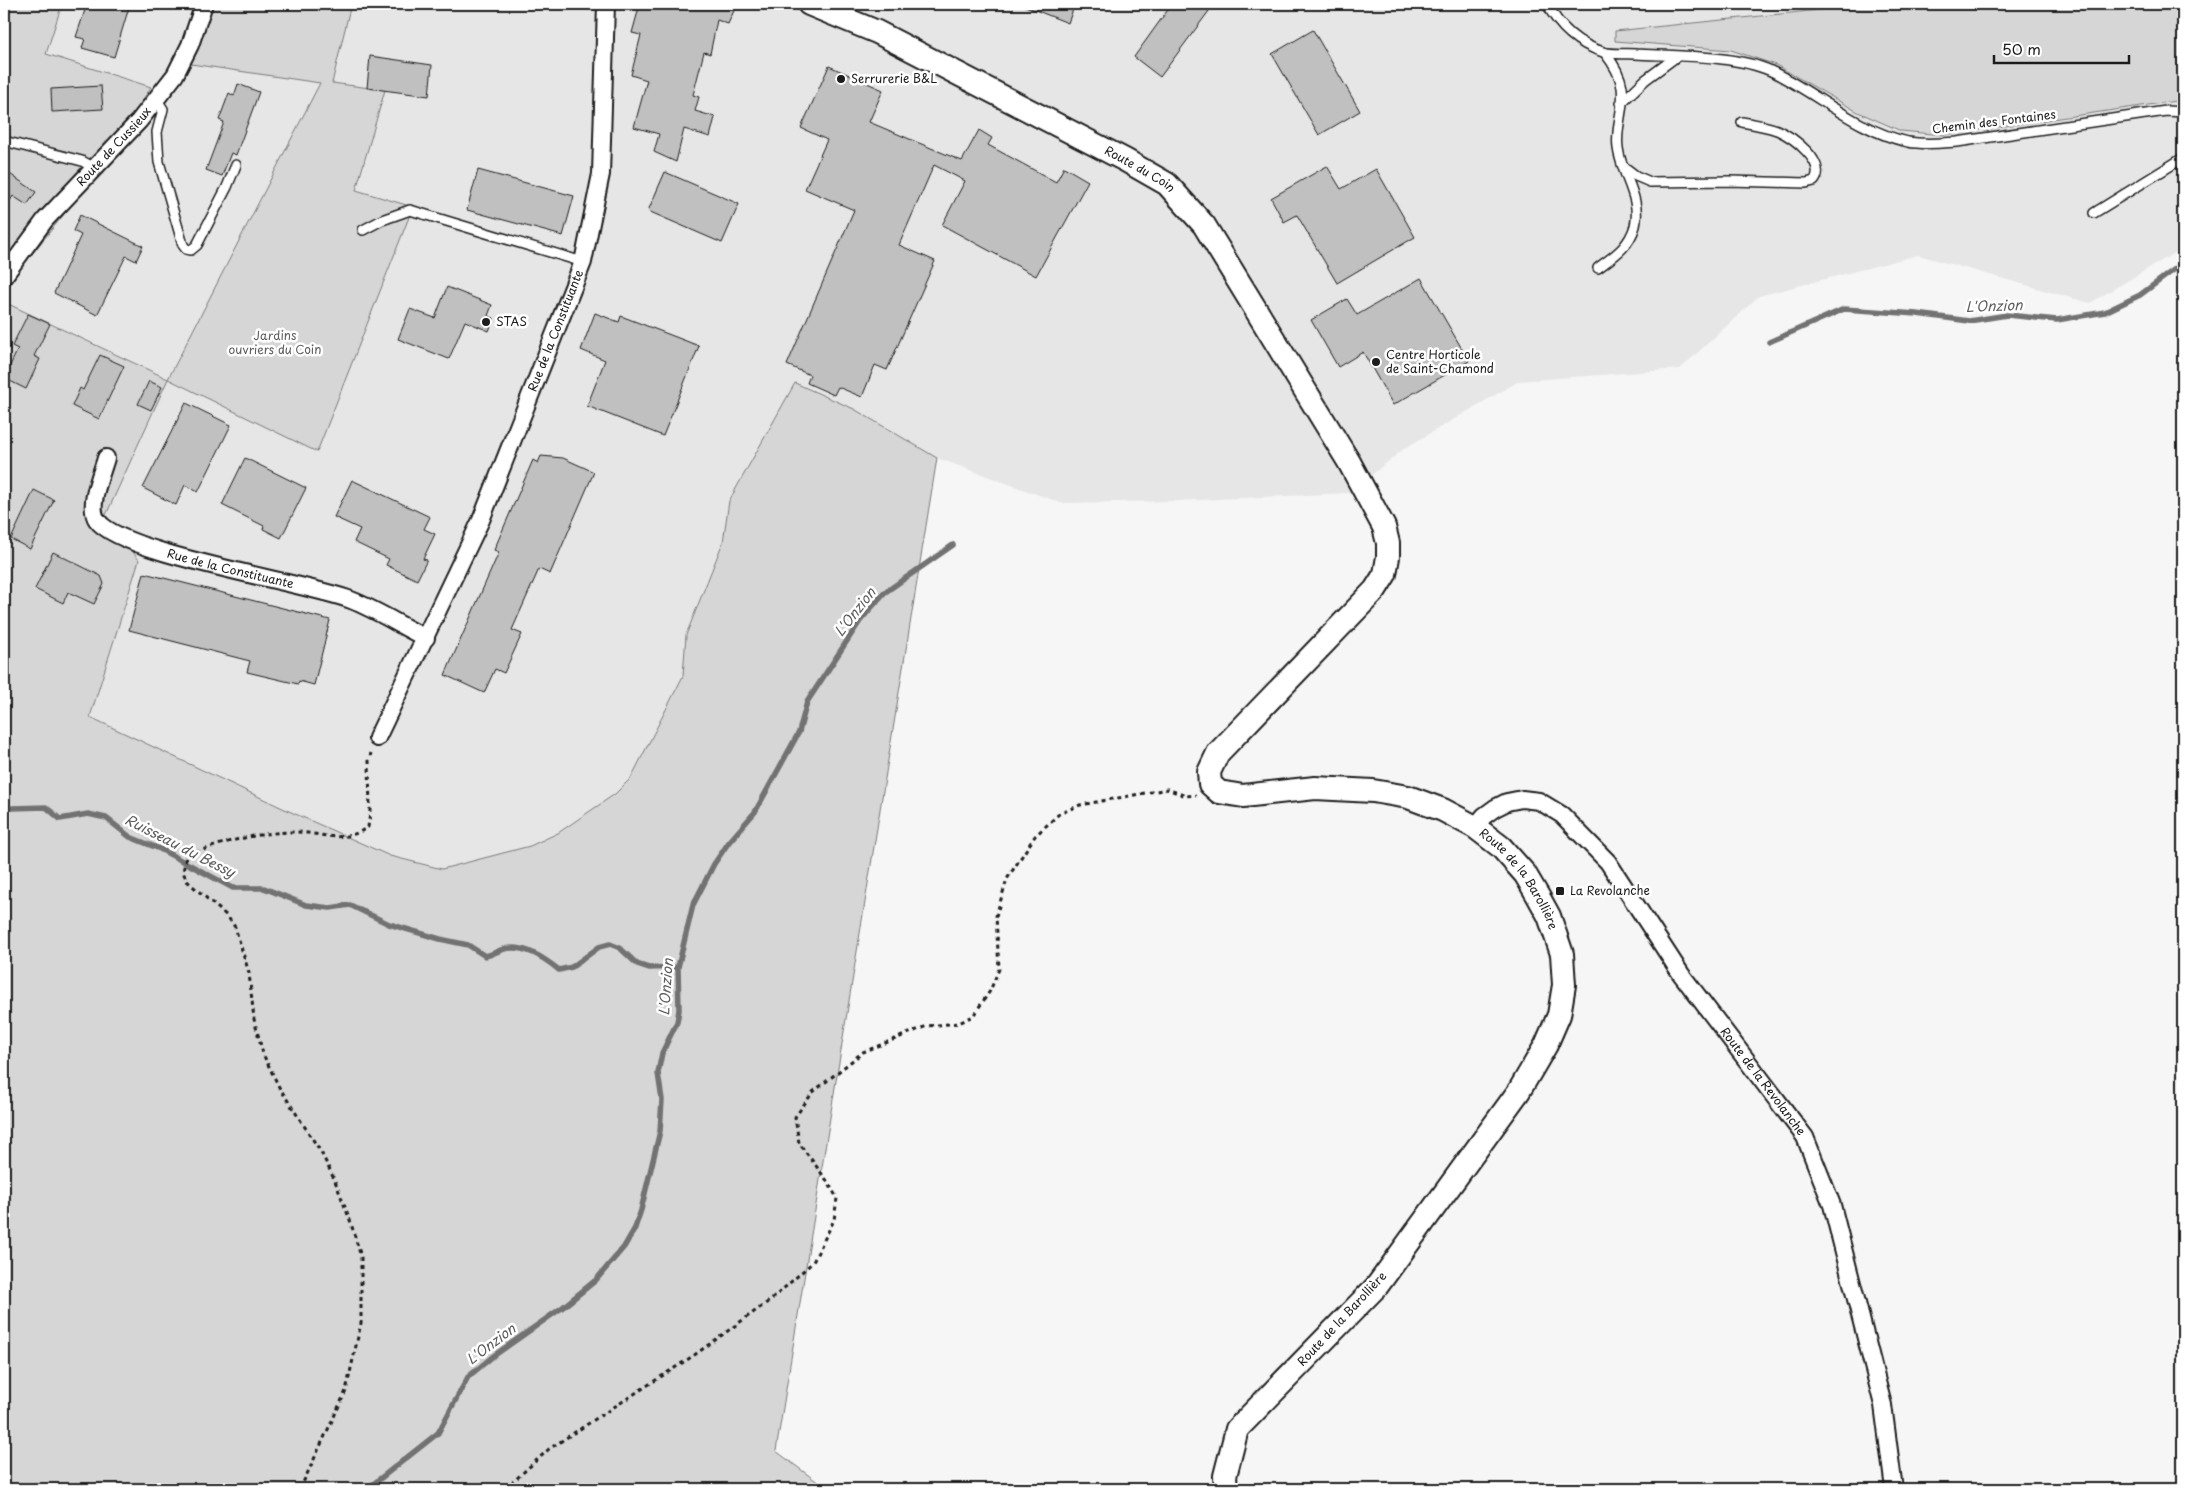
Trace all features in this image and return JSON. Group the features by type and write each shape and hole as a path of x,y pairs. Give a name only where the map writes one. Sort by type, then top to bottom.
{"main road":[{"name":"Route du Coin","path":"809,4 877,32 1125,160 1167,184 1204,225 1352,468 1384,527 1388,543 1385,574 1375,590 1218,753 1209,772 1210,784 1219,792"},
{"name":"Route de la Barollière","path":"1219,792 1243,796 1315,788 1373,791 1408,797 1443,810 1476,827 1501,847 1525,874 1549,916 1562,954 1564,985 1559,1015 1546,1045 1519,1091 1377,1286 1237,1430 1225,1476 1226,1489"}],"street":[{"name":"Route de Cussieux","path":"4,276 44,220 157,100 178,68 190,45 204,4"},
{"name":"Rue de la Constituante","path":"377,738 481,520 583,262 601,174 606,4"},
{"name":"Rue de la Constituante","path":"106,458 93,511 97,520 110,531 150,548 350,600 426,638"},
{"name":"Route de la Revolanche","path":"1476,827 1484,816 1494,808 1507,802 1522,799 1539,801 1562,815 1608,862 1681,974 1805,1137 1832,1206 1883,1405 1894,1489"}],"lane":[{"name":"Chemin des Fontaines","path":"1547,4 1553,16 1569,33 1586,46 1605,53 1676,56 1744,63 1770,70 1856,122 1884,135 1908,142 1929,144 1957,142 2166,111 2183,112"},
{"path":"1598,268 1622,250 1631,237 1635,224 1635,203 1618,150 1617,133 1622,88 1619,76 1605,53"},
{"path":"1621,103 1645,80 1676,56"},
{"path":"157,100 163,108 157,132 159,162 183,246 186,249 191,250 197,245 227,187 236,165"},
{"path":"1623,166 1636,176 1650,182 1729,181 1806,183 1814,181 1819,176 1815,162 1787,135 1764,126 1742,122"},
{"path":"4,141 82,161 94,167"},
{"path":"2094,213 2183,158"},
{"path":"362,230 382,220 410,210 583,262"}],"path":[{"path":"300,1489 346,1391 361,1323 361,1257 336,1181 279,1087 263,1054 254,1019 249,973 235,927 227,916 187,881 183,872 186,857 204,849 268,834 292,832 331,838 358,833 368,827 370,813 368,760 377,738"},
{"path":"505,1489 549,1449 693,1356 772,1299 813,1262 834,1220 837,1198 828,1182 799,1143 796,1117 813,1092 863,1052 927,1026 959,1023 974,1016 990,991 999,969 996,916 1007,879 1035,836 1059,814 1080,805 1167,789 1186,796 1219,792"}],"shaded area":[{"path":"62,4 1878,4 1616,31 1615,41 1731,50 1776,65 1858,112 1901,131 1943,135 2183,100 2183,248 2090,303 1918,255 1759,296 1680,369 1519,381 1405,448 1349,493 1178,501 1061,503 937,458 854,409 795,383 729,501 723,542 686,635 683,676 631,778 615,794 558,833 530,846 442,869 390,856 90,718 139,560 106,515 168,379 4,302 4,289 93,178 151,87 45,54"}],"green space":[{"path":"4,4 62,4 46,54 151,87 93,178 4,289"},
{"name":"Jardins ouvriers du Coin","path":"212,4 351,4 332,83 385,90 356,190 413,207 317,452 168,379 320,83 191,64"},
{"path":"1878,4 2183,4 2183,100 1943,135 1901,131 1858,112 1776,65 1731,50 1615,41 1615,31"},
{"path":"4,302 168,379 106,515 139,560 90,717 291,812 390,856 442,869 530,846 558,833 615,794 631,778 683,676 686,635 723,542 729,501 795,383 854,409 937,458 776,1451 827,1489 4,1489"}],"building":[{"path":"87,4 130,4 114,57 82,48 85,39 76,37"},
{"path":"640,4 737,4 728,24 717,20 710,54 704,52 693,95 699,97 695,111 715,117 710,137 684,129 676,162 654,152 659,134 634,127 647,80 631,75 641,35 632,33"},
{"path":"1020,4 1075,4 1068,23"},
{"path":"1172,4 1199,4 1209,11 1160,77 1134,57"},
{"path":"1313,30 1360,111 1319,135 1272,54"},
{"path":"370,56 432,65 429,96 367,88"},
{"path":"829,66 883,90 869,122 962,161 979,130 992,138 988,145 1056,182 1064,167 1088,181 1036,276 942,225 965,181 934,165 899,245 935,261 887,370 875,365 862,397 838,387 834,395 807,383 810,375 787,365 854,210 805,189 827,140 801,128"},
{"path":"238,84 259,92 236,155 231,153 222,176 206,170 224,122 219,120 229,93 234,96"},
{"path":"101,86 103,109 52,112 51,89"},
{"path":"1327,166 1341,189 1376,169 1415,237 1337,283 1297,215 1284,222 1271,198"},
{"path":"4,170 36,192 27,205 13,196 4,210"},
{"path":"478,170 574,196 563,236 467,210"},
{"path":"665,172 739,204 722,243 648,211"},
{"path":"80,215 143,246 136,261 126,256 97,315 54,293 81,235 73,231"},
{"path":"1421,278 1469,361 1393,405 1363,352 1338,367 1311,320 1347,299 1357,315"},
{"path":"447,287 492,305 488,316 494,318 489,331 465,321 449,359 398,339 410,309 435,318"},
{"path":"595,313 619,322 621,316 699,346 663,436 587,406 605,360 581,350"},
{"path":"28,314 50,324 34,356 40,359 26,389 4,378 18,349 12,346"},
{"path":"100,355 124,366 99,419 72,406 80,388 83,390"},
{"path":"149,381 162,387 151,410 138,404"},
{"path":"186,403 231,425 198,492 185,485 176,505 143,488"},
{"path":"541,456 563,458 594,472 550,574 539,569 512,630 522,634 504,673 495,669 484,693 445,675 499,552 494,550 533,460 538,463"},
{"path":"245,458 306,488 281,538 263,529 264,526 222,505"},
{"path":"352,480 430,517 424,529 435,534 423,559 427,560 417,580 386,565 389,559 354,542 360,529 334,517"},
{"path":"34,490 54,500 30,549 11,539"},
{"path":"53,552 101,576 104,584 94,604 68,592 63,603 35,589"},
{"path":"144,573 330,620 314,685 299,681 298,684 247,672 250,661 129,630"}],"waterway":[{"name":"L'Onzion","path":"1769,342 1844,309 1917,314 1969,321 2007,315 2057,320 2105,312 2140,295 2183,263"},
{"name":"L'Onzion","path":"367,1489 438,1433 468,1377 492,1357 563,1307 596,1280 624,1247 635,1228 641,1210 660,1131 662,1100 658,1073 662,1053 677,1022 679,1010 678,967 693,905 714,864 729,842 755,812 799,732 807,702 860,621 884,593 953,545"},
{"name":"Ruisseau du Bessy","path":"4,811 12,808 46,807 60,819 88,814 106,818 130,837 160,849 233,888 264,888 306,905 330,908 350,905 389,924 468,945 485,956 504,949 519,948 533,953 559,970 572,967 599,947 610,944 620,948 637,964 649,968 678,967"}],"place":[{"name":"Serrurerie B&L","path":"841,79"},
{"name":"STAS","path":"486,322"},
{"name":"Centre Horticole de Saint-Chamond","path":"1376,362"},
{"name":"La Revolanche","path":"1560,891"}]}
